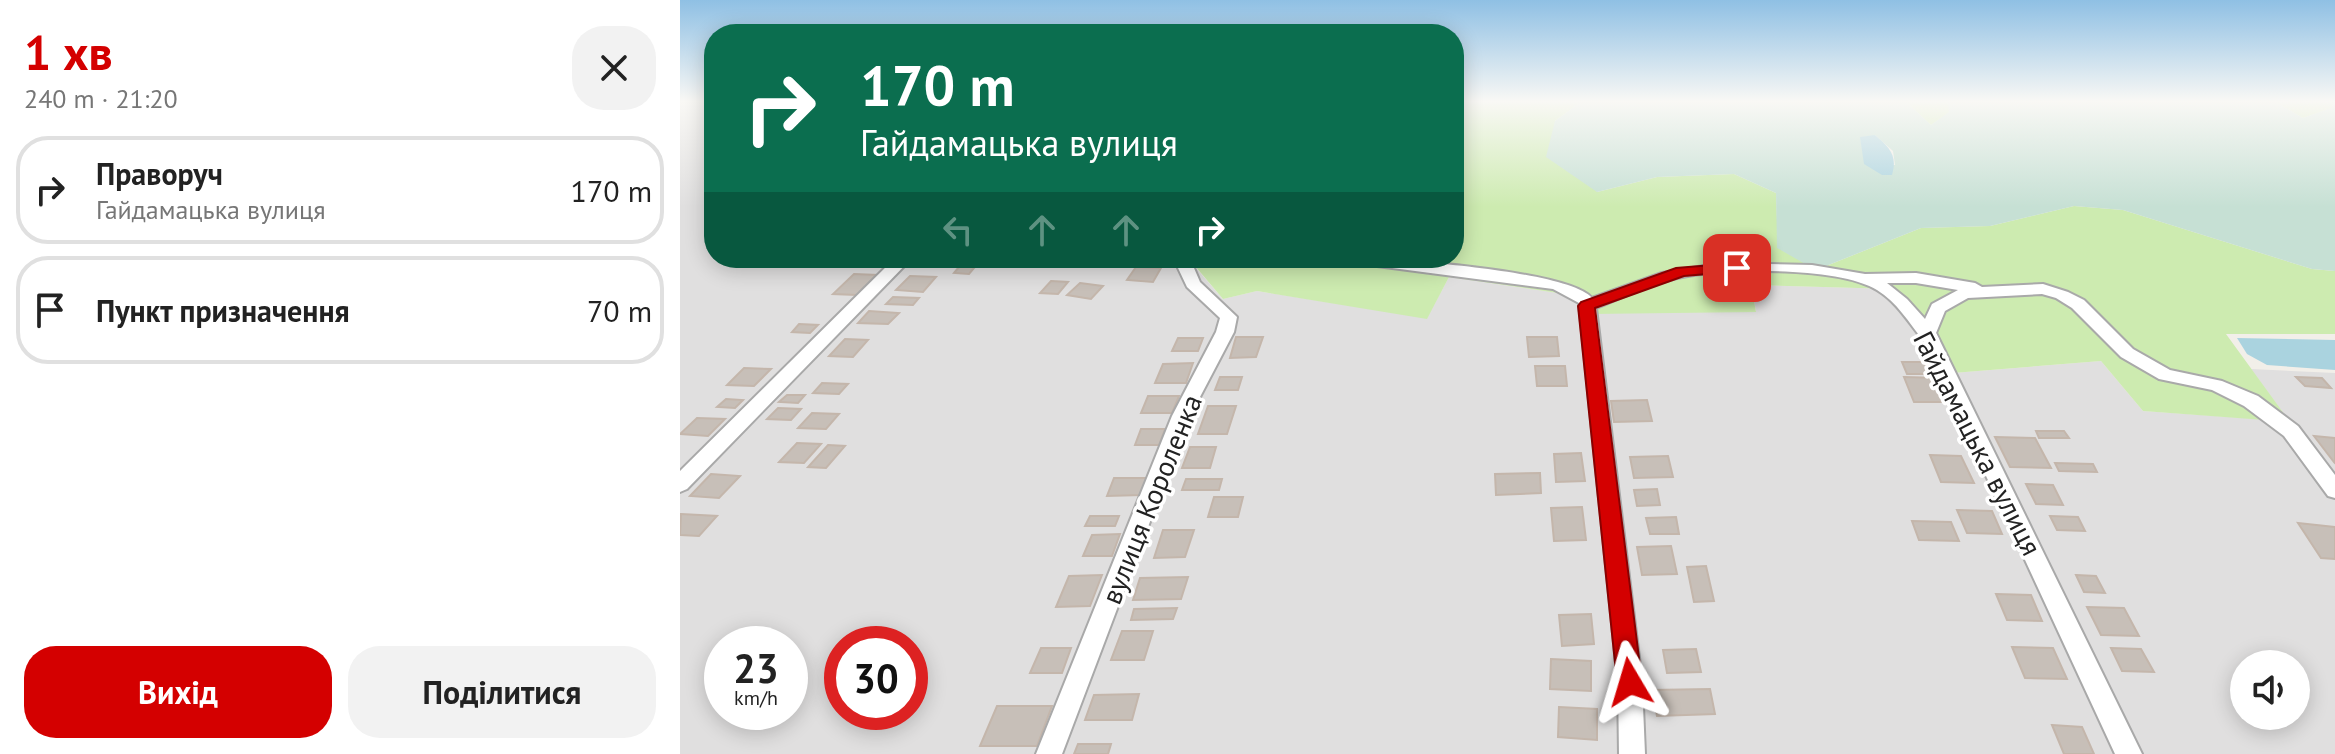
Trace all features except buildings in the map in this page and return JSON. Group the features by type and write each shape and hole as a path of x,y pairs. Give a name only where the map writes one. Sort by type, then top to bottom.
{"street":[{"path":"680,484 894,268"},
{"name":"вулиця Короленка","path":"1049,754 1181,416 1225,332 1229,317 1193,284 1186,268"},
{"path":"1429,268 1556,285 1581,295 1587,306 1630,682 1632,754"},
{"name":"Гайдамацька вулиця","path":"1587,306 1682,272 1737,268 1795,269 1863,277 1897,297 1927,333 2129,754"},
{"path":"1863,277 1916,278 1992,291"},
{"path":"1927,333 1938,308 1964,293 2043,289 2062,295 2078,304 2127,353 2165,375 2216,385 2251,401 2291,431 2334,487"}],"shaded area":[{"path":"680,136 704,136 704,268 1196,268 1223,299 1257,291 1427,318 1449,277 1579,296 1756,311 1751,285 1895,289 1953,373 2101,361 2143,411 2289,421 2251,369 2335,373 2335,754 680,754"}],"green space":[{"path":"1464,136 1564,136 1597,192 1657,177 1734,174 1776,193 1778,247 1816,270 1921,228 1990,226 2074,206 2123,210 2312,269 2335,271 2335,334 2226,334 2290,422 2143,411 2101,361 1953,373 1894,289 1751,285 1756,312 1590,314 1578,296 1449,277 1427,319 1257,291 1223,299 1197,268 1464,268"},
{"path":"1551,136 1874,136 1864,147 1864,164 1895,165 1893,151 1876,136 2335,136 2335,271 2312,269 2123,210 2074,206 1990,226 1921,228 1816,270 1777,248 1776,193 1734,174 1657,177 1597,192 1546,157"}],"water":[{"path":"1876,136 1891,152 1894,162 1892,175 1882,175 1864,164 1860,137"},
{"path":"2237,338 2335,340 2335,370 2267,365 2247,354"}],"route":[{"path":"1630,682 1587,306 1682,272 1737,268"}]}
